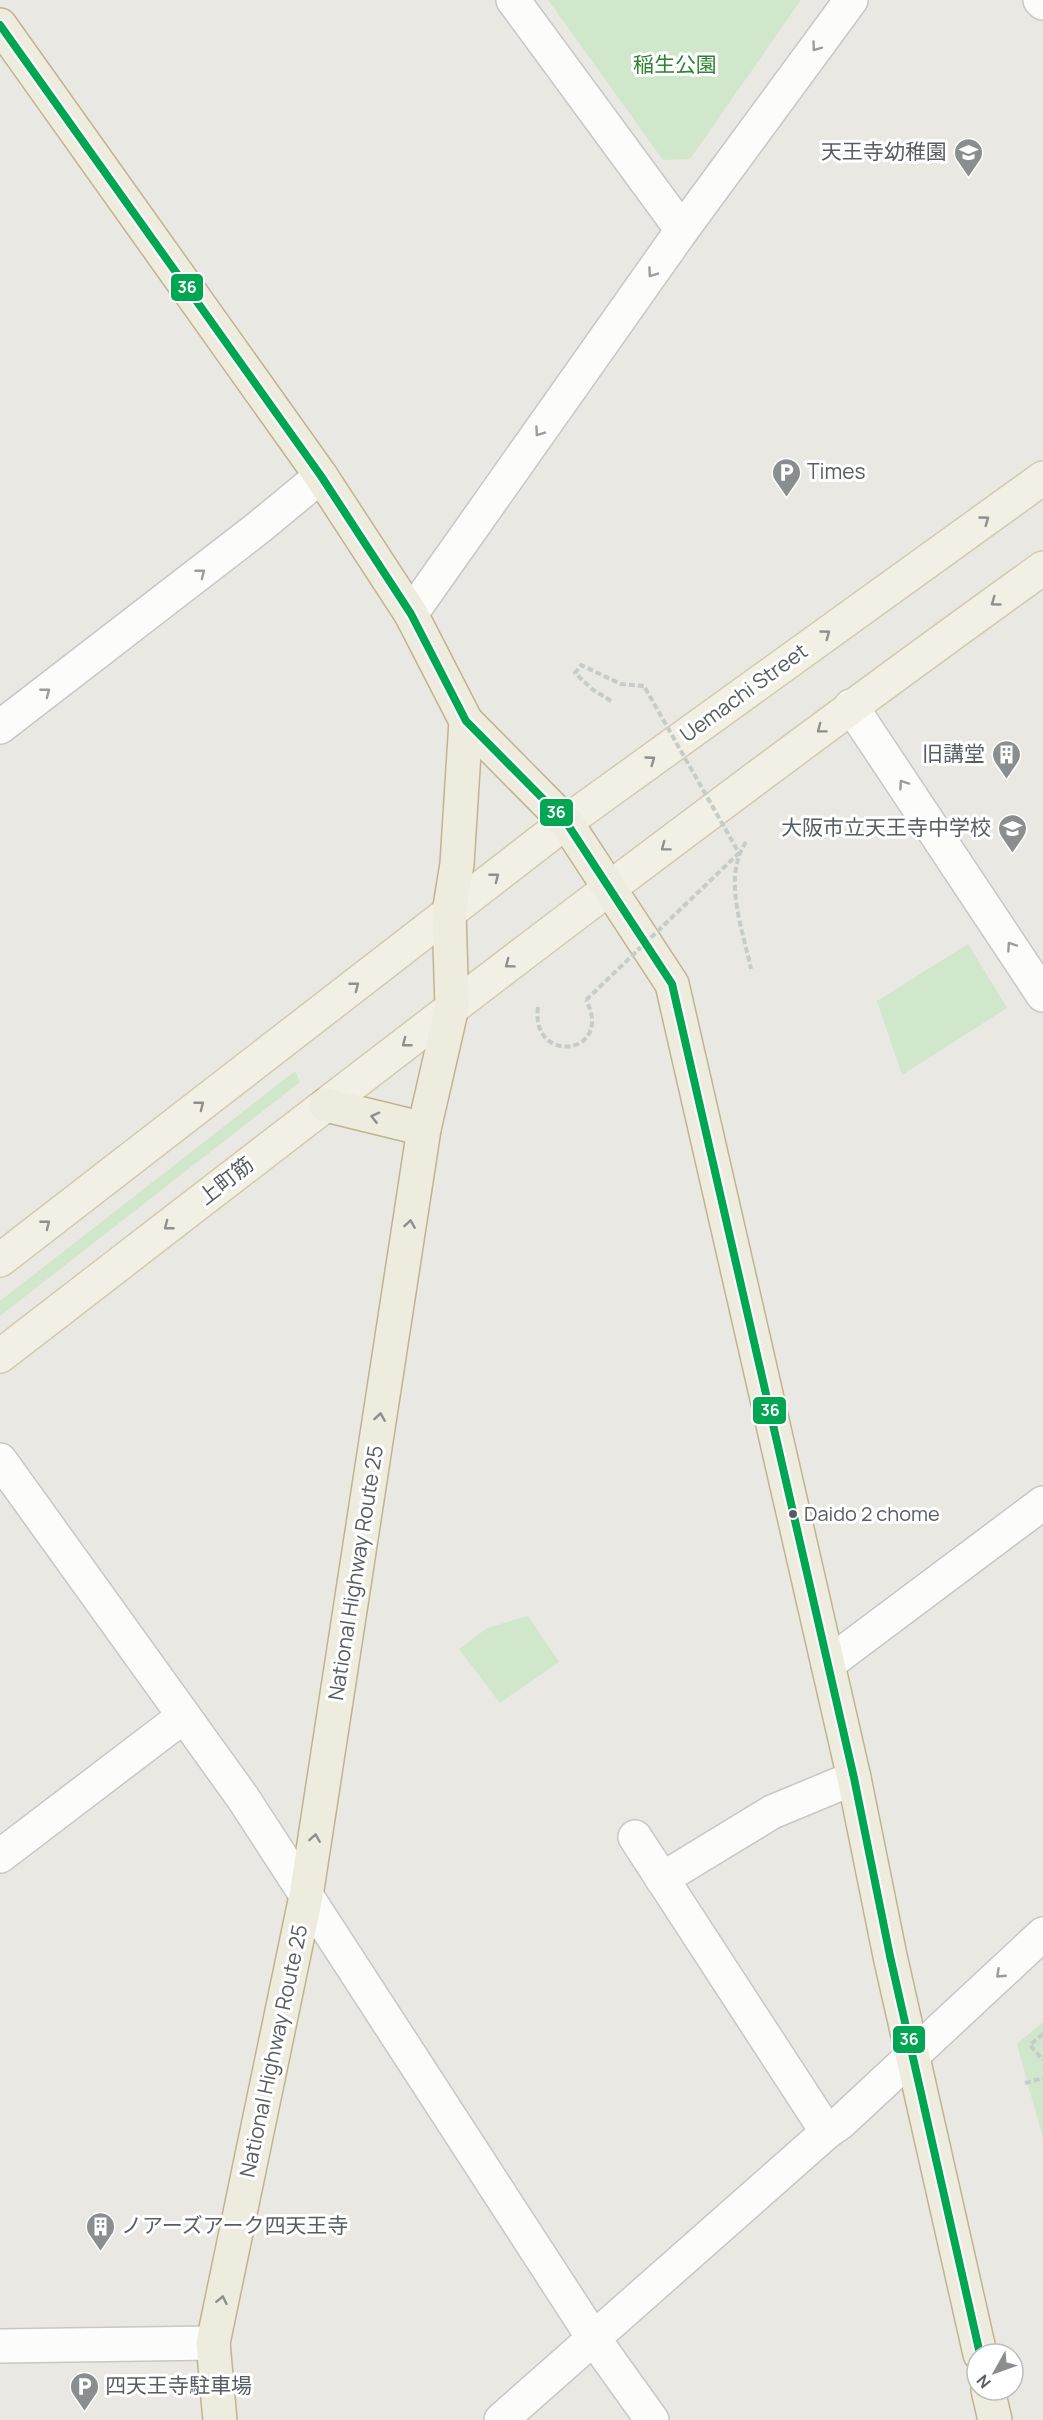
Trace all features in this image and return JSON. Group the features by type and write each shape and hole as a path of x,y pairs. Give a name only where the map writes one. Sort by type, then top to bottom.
{"highway":[{"path":"0,25 321,476 411,614 466,721 566,822 672,984 854,1778 977,2342"},
{"name":"National Highway Route 25","path":"220,2420 213,2343 306,1896 424,1129 452,1007 449,913 457,864 466,721"},
{"path":"326,1105 424,1129"},
{"path":"991,2402 995,2420"}],"main road":[{"name":"Uemachi Street","path":"449,913 566,822 1043,478"},
{"path":"452,1007 851,706 1043,568"},
{"path":"0,1260 449,913"},
{"name":"上町筋","path":"0,1356 452,1007"}],"street":[{"path":"513,0 682,230"},
{"path":"411,614 682,230 851,0"},
{"path":"0,727 258,528 321,476"},
{"path":"851,706 1043,995"},
{"path":"0,1461 243,1798 594,2339 652,2420"},
{"path":"828,1664 1043,1503"},
{"path":"0,1856 184,1716"},
{"path":"662,1879 772,1812 854,1778"},
{"path":"634,1837 827,2132"},
{"path":"501,2420 840,2123 1043,1934"},
{"path":"0,2346 213,2343"}],"path":[{"path":"611,701 592,689 574,673 581,665 621,684 644,686 739,853 735,875 736,897 751,969"},
{"path":"538,1007 536,1020 542,1035 555,1046 571,1047 584,1040 593,1029 594,1013 586,1000 739,853"},
{"path":"1043,2034 1030,2045 1043,2060"},
{"path":"1025,2083 1043,2078"}],"green space":[{"name":"稲生公園","path":"548,0 801,0 690,159 663,160"},
{"path":"968,944 1007,1008 902,1075 877,1001"},
{"path":"295,1071 300,1082 0,1316 0,1301"},
{"path":"528,1616 559,1662 500,1703 459,1649 487,1628"},
{"path":"1043,2022 1043,2139 1017,2044"}],"transit line":[{"name":"36","path":"0,25 321,476 411,614 466,721 566,822 672,984 854,1778 890,1956 977,2342"}],"place":[{"name":"天王寺幼稚園","path":"968,178"},
{"name":"Times","path":"786,498"},
{"name":"旧講堂","path":"1006,780"},
{"name":"大阪市立天王寺中学校","path":"1012,854"},
{"name":"Daido 2 chome","path":"793,1514"},
{"name":"ノアーズアーク四天王寺","path":"100,2252"},
{"name":"四天王寺駐車場","path":"84,2412"}]}
